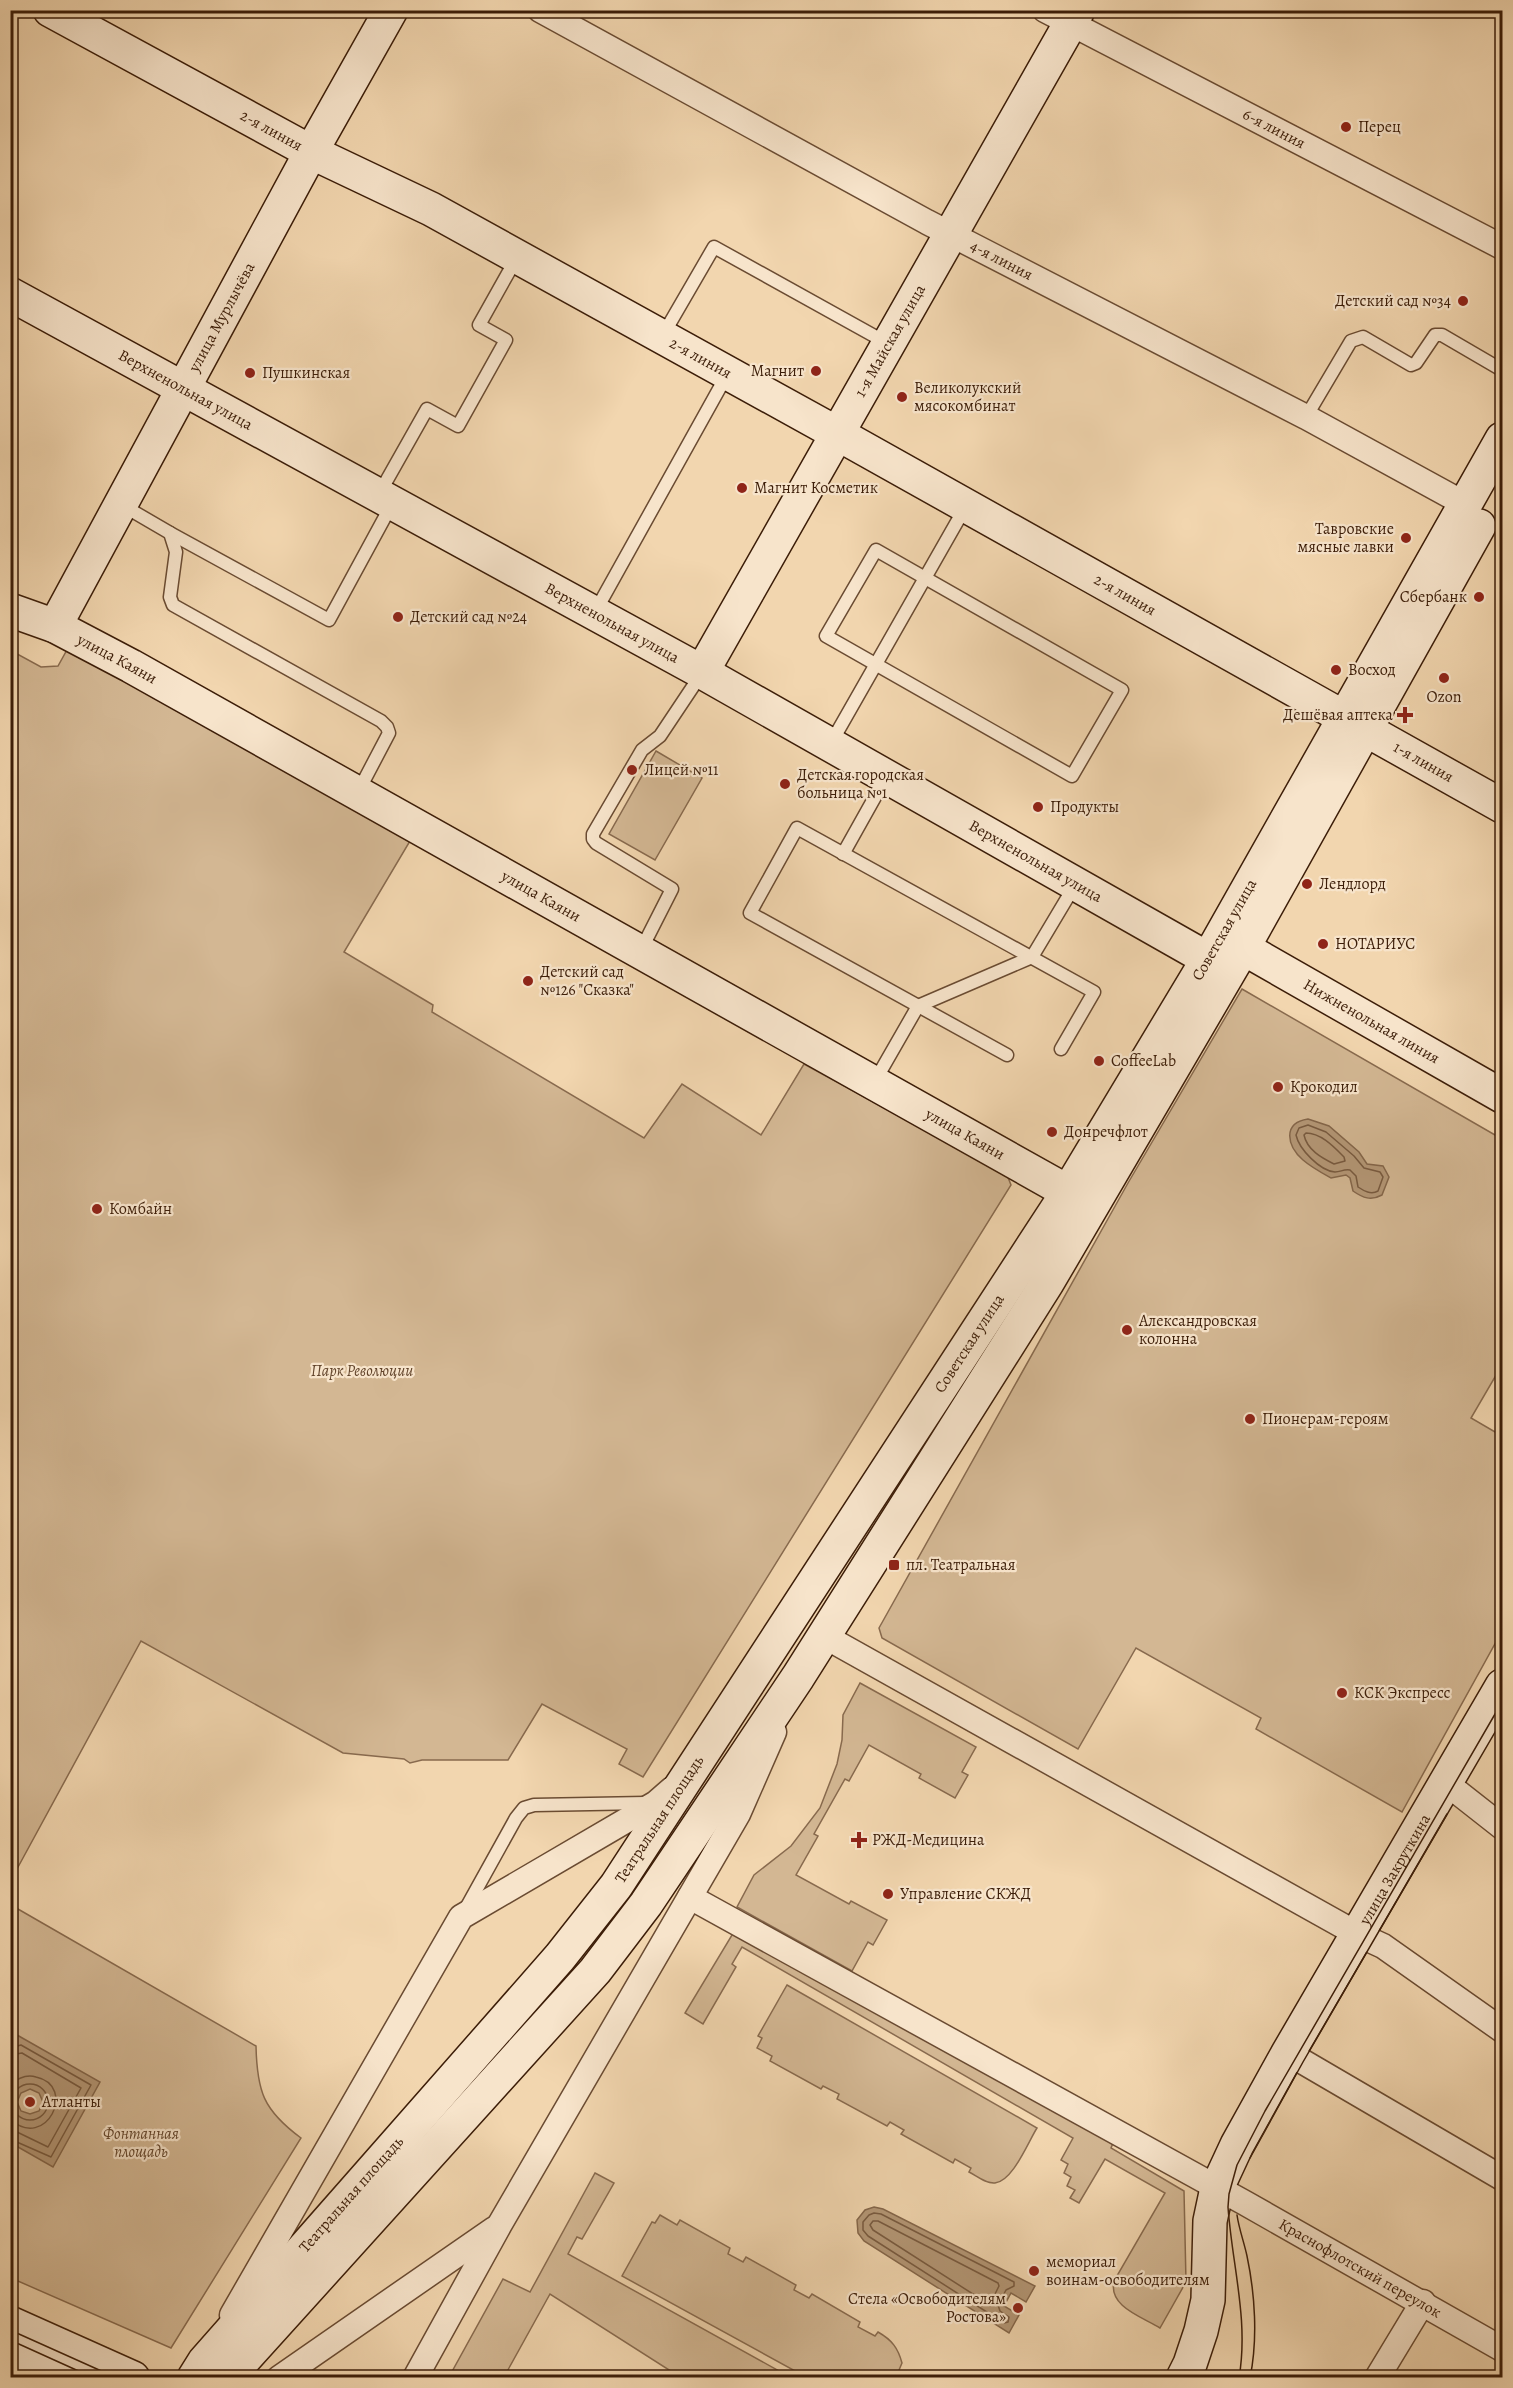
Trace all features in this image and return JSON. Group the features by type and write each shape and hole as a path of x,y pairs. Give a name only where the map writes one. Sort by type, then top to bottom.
{"street":[{"name":"2-я линия","path":"50,10 311,152 431,209 1355,724"},
{"name":"улица Мурлычёва","path":"55,626 311,152 391,10"},
{"name":"4-я линия","path":"540,10 950,234 1306,417 1465,504"},
{"name":"1-я Майская улица","path":"702,672 950,234 1064,15"},
{"name":"6-я линия","path":"1064,15 1503,247"},
{"name":"Верхненольная улица","path":"10,294 702,672 1208,959"},
{"name":"Советская улица","path":"798,1677 1047,1283 1243,948 1465,504 1503,439"},
{"name":"Советская улица","path":"693,1768 1068,1192 1208,959 1503,482"},
{"name":"улица Каяни","path":"10,610 55,626 131,666 1068,1192"},
{"name":"1-я линия","path":"1355,724 1503,806"},
{"path":"1208,959 1243,948"},
{"name":"Нижненольная линия","path":"1243,948 1503,1096"},
{"name":"Советская улица","path":"926,1409 955,1430"},
{"path":"824,1636 1359,1935 1383,1946 1503,2030"},
{"path":"415,2378 500,2224 738,1814 798,1677"},
{"name":"Театральная площадь","path":"208,2372 595,1971 646,1904 798,1677"},
{"name":"улица Закруткина","path":"1183,2378 1201,2331 1208,2300 1210,2221 1217,2188 1237,2145 1288,2053 1503,1686"},
{"name":"Театральная площадь","path":"208,2372 266,2257 461,1917 656,1803 693,1768"},
{"name":"Театральная площадь","path":"208,2372 560,1957 616,1886 693,1768"},
{"path":"1446,1783 1503,1827"},
{"name":"Краснофлотский переулок","path":"690,1897 1423,2302 1503,2349"},
{"path":"1288,2053 1503,2178"},
{"path":"279,2378 500,2224"},
{"path":"1377,2378 1423,2302"},
{"path":"10,2323 133,2378"},
{"path":"10,2348 76,2378"}],"lane":[{"path":"662,336 714,247 888,343"},
{"path":"122,504 329,620 427,409 458,426 506,340 479,325 517,257"},
{"path":"1306,417 1351,341 1356,338 1363,337 1411,365 1416,363 1435,335 1442,335 1503,370"},
{"path":"594,613 728,373"},
{"path":"830,744 966,506"},
{"path":"170,532 176,552 170,597 173,605 381,721 387,727 389,733 357,794"},
{"path":"876,550 925,578 1122,690 1072,776 826,636 876,550"},
{"path":"640,951 672,890 596,843 593,834 642,750 660,736 702,672"},
{"path":"843,854 886,776"},
{"path":"1007,1055 750,914 797,828 1094,992 1061,1049"},
{"path":"874,1082 918,1006 1032,957 1076,884"},
{"path":"461,1917 516,1818 525,1808 534,1805 656,1803"}],"green space":[{"name":"Парк Революции","path":"68,648 410,841 344,952 433,1005 432,1012 644,1138 682,1084 761,1135 804,1064 1007,1175 1011,1185 643,1777 619,1764 627,1749 542,1704 508,1760 422,1760 410,1763 404,1759 343,1753 141,1641 11,1880 10,650 41,667 58,666"},
{"path":"656,751 702,778 655,860 609,834"},
{"path":"1242,989 1502,1139 1502,1365 1471,1418 1502,1436 1502,1631 1402,1812 1256,1729 1261,1718 1136,1648 1078,1749 882,1638 879,1628 1128,1183"},
{"path":"860,1683 976,1747 962,1772 968,1775 955,1798 919,1778 921,1774 869,1745 849,1781 845,1779 814,1834 818,1836 796,1875 849,1904 851,1901 887,1920 873,1945 868,1942 852,1971 737,1907 754,1875 791,1846 820,1808 837,1764 842,1740 843,1715"},
{"name":"Фонтанная площадь","path":"11,1905 256,2046 258,2075 265,2098 278,2118 301,2138 171,2348 11,2278"},
{"path":"735,1930 1113,2143 1111,2148 1184,2191 1186,2282 1160,2328 1121,2304 1116,2298 1114,2281 1165,2193 1105,2159 1079,2203 1070,2198 1075,2190 1067,2186 1071,2177 1064,2173 1068,2164 1061,2160 1073,2138 742,1947 732,1964 736,1967 703,2024 685,2013"},
{"path":"787,1985 1037,2128 1008,2176 995,2183 985,2181 969,2172 971,2168 955,2159 953,2163 901,2134 904,2130 890,2122 887,2126 837,2099 839,2094 823,2086 821,2089 770,2061 772,2056 757,2048 762,2038 758,2036"},
{"path":"595,2173 614,2183 582,2239 577,2237 568,2254 790,2377 680,2377 550,2294 504,2377 449,2377 503,2279 530,2292"},
{"path":"660,2215 677,2225 680,2220 730,2248 728,2254 743,2262 746,2257 796,2285 794,2290 809,2298 812,2294 860,2322 858,2327 875,2336 878,2332 883,2335 894,2345 902,2363 896,2377 806,2377 622,2276 652,2222 655,2223"}],"water":[{"path":"1308,1119 1329,1126 1359,1152 1367,1164 1383,1166 1389,1177 1382,1195 1367,1198 1360,1195 1353,1191 1350,1178 1346,1175 1331,1178 1303,1160 1293,1148 1290,1136 1294,1125"},
{"path":"17,2035 100,2082 53,2167 11,2143 11,2046","holes":["30,2089 39,2093 43,2102 39,2111 30,2114 21,2111 17,2102 21,2093"]},
{"path":"874,2207 883,2209 1035,2286 1026,2302 1011,2293 1004,2306 1019,2315 1009,2333 864,2241 858,2233 857,2220 865,2210"}],"tram line":[{"path":"1239,2378 1242,2356 1241,2314 1228,2207 1237,2165 1265,2111 1502,1702"},
{"path":"1250,2158 1447,1814"},
{"path":"1237,2215 1247,2256 1254,2301 1255,2332 1250,2378"},
{"path":"10,2330 117,2378"},
{"path":"10,2340 94,2378"}],"place":[{"name":"Перец","path":"1346,127"},
{"name":"Детский сад №34","path":"1463,301"},
{"name":"Магнит","path":"816,371"},
{"name":"Пушкинская","path":"250,373"},
{"name":"Великолукский мясокомбинат","path":"902,397"},
{"name":"Магнит Косметик","path":"742,488"},
{"name":"Тавровские мясные лавки","path":"1406,538"},
{"name":"Сбербанк","path":"1479,597"},
{"name":"Детский сад №24","path":"398,617"},
{"name":"Восход","path":"1336,670"},
{"name":"Ozon","path":"1444,678"},
{"name":"Дешёвая аптека","path":"1405,715"},
{"name":"Лицей №11","path":"632,770"},
{"name":"Детская городская больница №1","path":"785,784"},
{"name":"Продукты","path":"1038,807"},
{"name":"Лендлорд","path":"1307,884"},
{"name":"НОТАРИУС","path":"1323,944"},
{"name":"Детский сад №126 \"Сказка\"","path":"528,981"},
{"name":"CoffeeLab","path":"1099,1061"},
{"name":"Крокодил","path":"1278,1087"},
{"name":"Донречфлот","path":"1052,1132"},
{"name":"Комбайн","path":"97,1209"},
{"name":"Александровская колонна","path":"1127,1330"},
{"name":"Пионерам-героям","path":"1250,1419"},
{"name":"пл. Театральная","path":"894,1565"},
{"name":"КСК Экспресс","path":"1342,1693"},
{"name":"РЖД-Медицина","path":"859,1840"},
{"name":"Управление СКЖД","path":"888,1894"},
{"name":"Атланты","path":"30,2102"},
{"name":"мемориал воинам-освободителям","path":"1034,2271"},
{"name":"Стела «Освободителям Ростова»","path":"1018,2308"}]}
